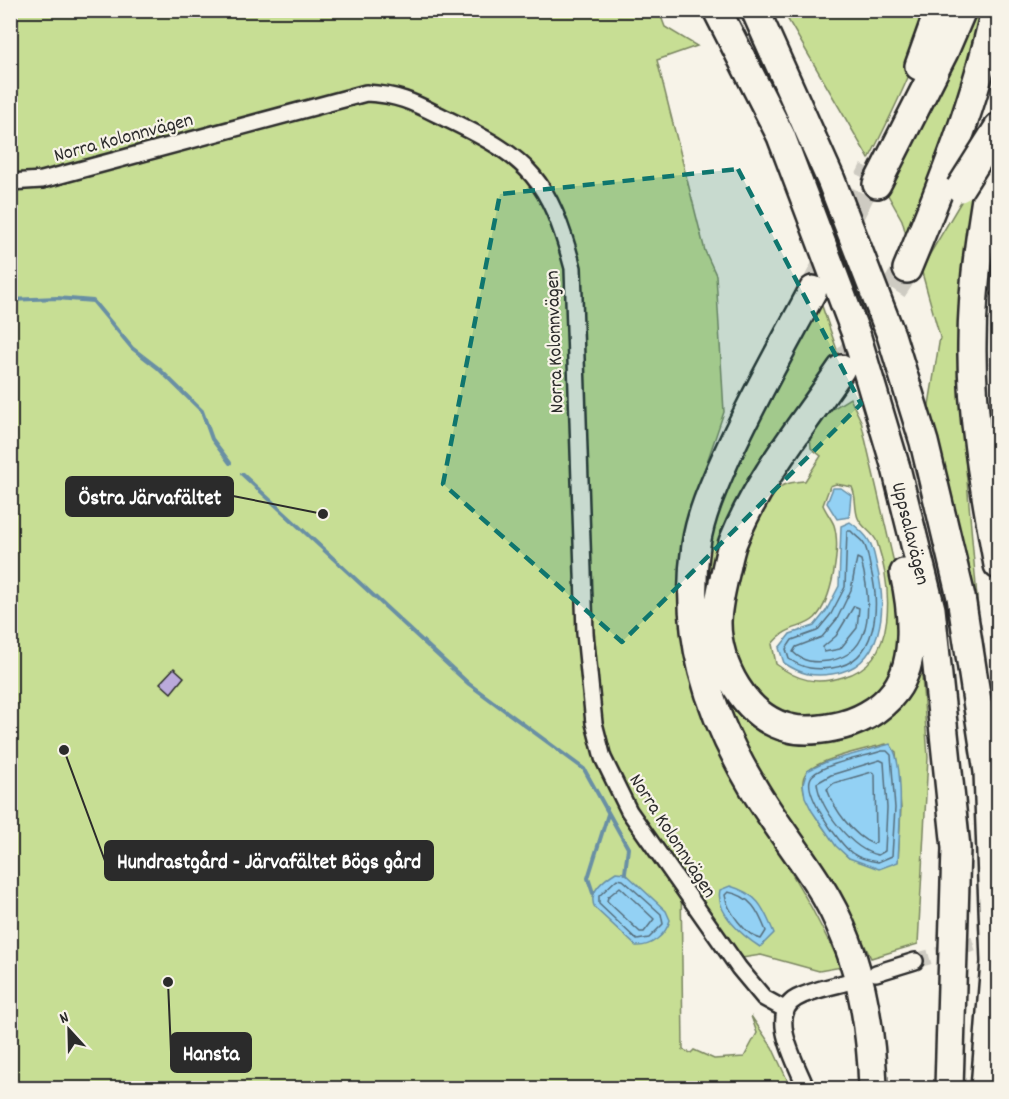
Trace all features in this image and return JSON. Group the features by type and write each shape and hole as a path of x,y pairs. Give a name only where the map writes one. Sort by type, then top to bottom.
{"highway":[{"name":"Uppsalavägen","path":"717,10 781,136 856,334 896,468 931,609 956,848 949,1089"},
{"name":"Uppsalavägen","path":"755,10 831,180 891,335 924,442 961,597 988,772 995,962 985,1089"},
{"path":"939,10 925,52 875,177 944,52 962,10"},
{"path":"995,10 986,56 951,162 907,269 999,127"},
{"path":"999,127 978,262 972,343 979,464 999,566"},
{"path":"781,136 862,400 911,600 912,631 905,668 896,691 874,712 849,725 828,729 788,728 769,719 748,703 731,679 721,652 717,623 720,597 732,544 747,511 769,474 841,369"},
{"path":"813,290 738,432 710,494 696,544 693,604 702,678 723,734 753,789 826,897 851,953 871,1042 873,1089"}],"street":[{"name":"Norra Kolonnvägen","path":"10,182 42,180 366,93 402,97 485,137 514,155 541,184 560,220 573,268 585,633 594,723 603,758 628,811 739,968 764,998 786,1010"},
{"path":"876,973 915,961"},
{"path":"806,1089 783,1026 786,1010 796,998 847,982"}],"highlighted area":[{"path":"738,169 861,404 622,642 443,484 500,194"}],"green space":[{"path":"10,11 659,11 665,27 697,46 657,60 705,251 716,275 724,412 690,512 680,596 686,646 695,691 712,735 811,907 842,967 819,971 761,955 742,958 681,878 683,1050 691,1053 694,1050 714,1059 744,1057 757,1033 751,1016 772,1047 791,1088 11,1088"},
{"path":"783,11 933,11 904,86 869,159"},
{"path":"972,11 988,11 974,70 907,238 902,220 884,188"},
{"path":"974,193 962,380 966,469 979,621 928,411 940,337 921,269 965,195"},
{"path":"822,306 838,353 748,496 720,675 823,742 847,738 865,730 917,665 922,677 928,757 918,944 871,958 832,879 761,779 724,709 704,603 709,537 722,493 747,434 814,314","holes":["886,744 896,752 901,808 898,861 849,858 816,817 804,791 803,780 807,772 814,767 845,755"]},
{"path":"850,398 861,421 904,606 895,675 851,718 785,718 754,693 741,678 729,633 730,599 740,558 756,519 765,503 778,488 789,483 805,481 821,456 811,448 810,436 829,411","holes":["836,484 852,487 858,518 877,542 882,560 886,579 887,620 874,656 861,669 843,677 824,681 808,680 776,664 772,644 789,630 810,622 821,610 834,574 836,560 834,525 823,505 830,486"]}],"water":[{"path":"833,488 841,488 851,495 849,517 837,519 827,503"},
{"path":"850,522 868,539 874,554 882,600 878,633 872,648 862,660 849,669 825,675 801,672 784,663 779,648 790,634 814,626 826,611 839,586 841,526"},
{"path":"890,744 895,753 900,782 898,862 879,869 849,858 836,846 812,811 805,797 803,784 807,771 826,762"},
{"path":"616,872 625,873 666,911 670,920 668,925 665,931 652,942 636,946 595,908 593,897 595,892 606,879"},
{"path":"730,886 753,898 766,916 774,933 760,947 732,923 722,907 720,890"}],"building":[{"path":"174,668 184,677 171,693 160,683"}],"waterway":[{"path":"10,300 57,298 93,301 132,348 158,368 202,411 212,439 230,463"},
{"path":"242,474 469,684 584,769 628,848 625,873"},
{"path":"593,893 588,878 608,814"}],"tunnel":[{"path":"813,290 873,170"},
{"path":"848,358 907,269"},
{"path":"915,961 998,937"}],"place":[{"name":"Östra Järvafältet","path":"323,514"},
{"name":"Hundrastgård - Järvafältet Bögs gård","path":"64,750"},
{"name":"Hansta","path":"168,982"}]}
